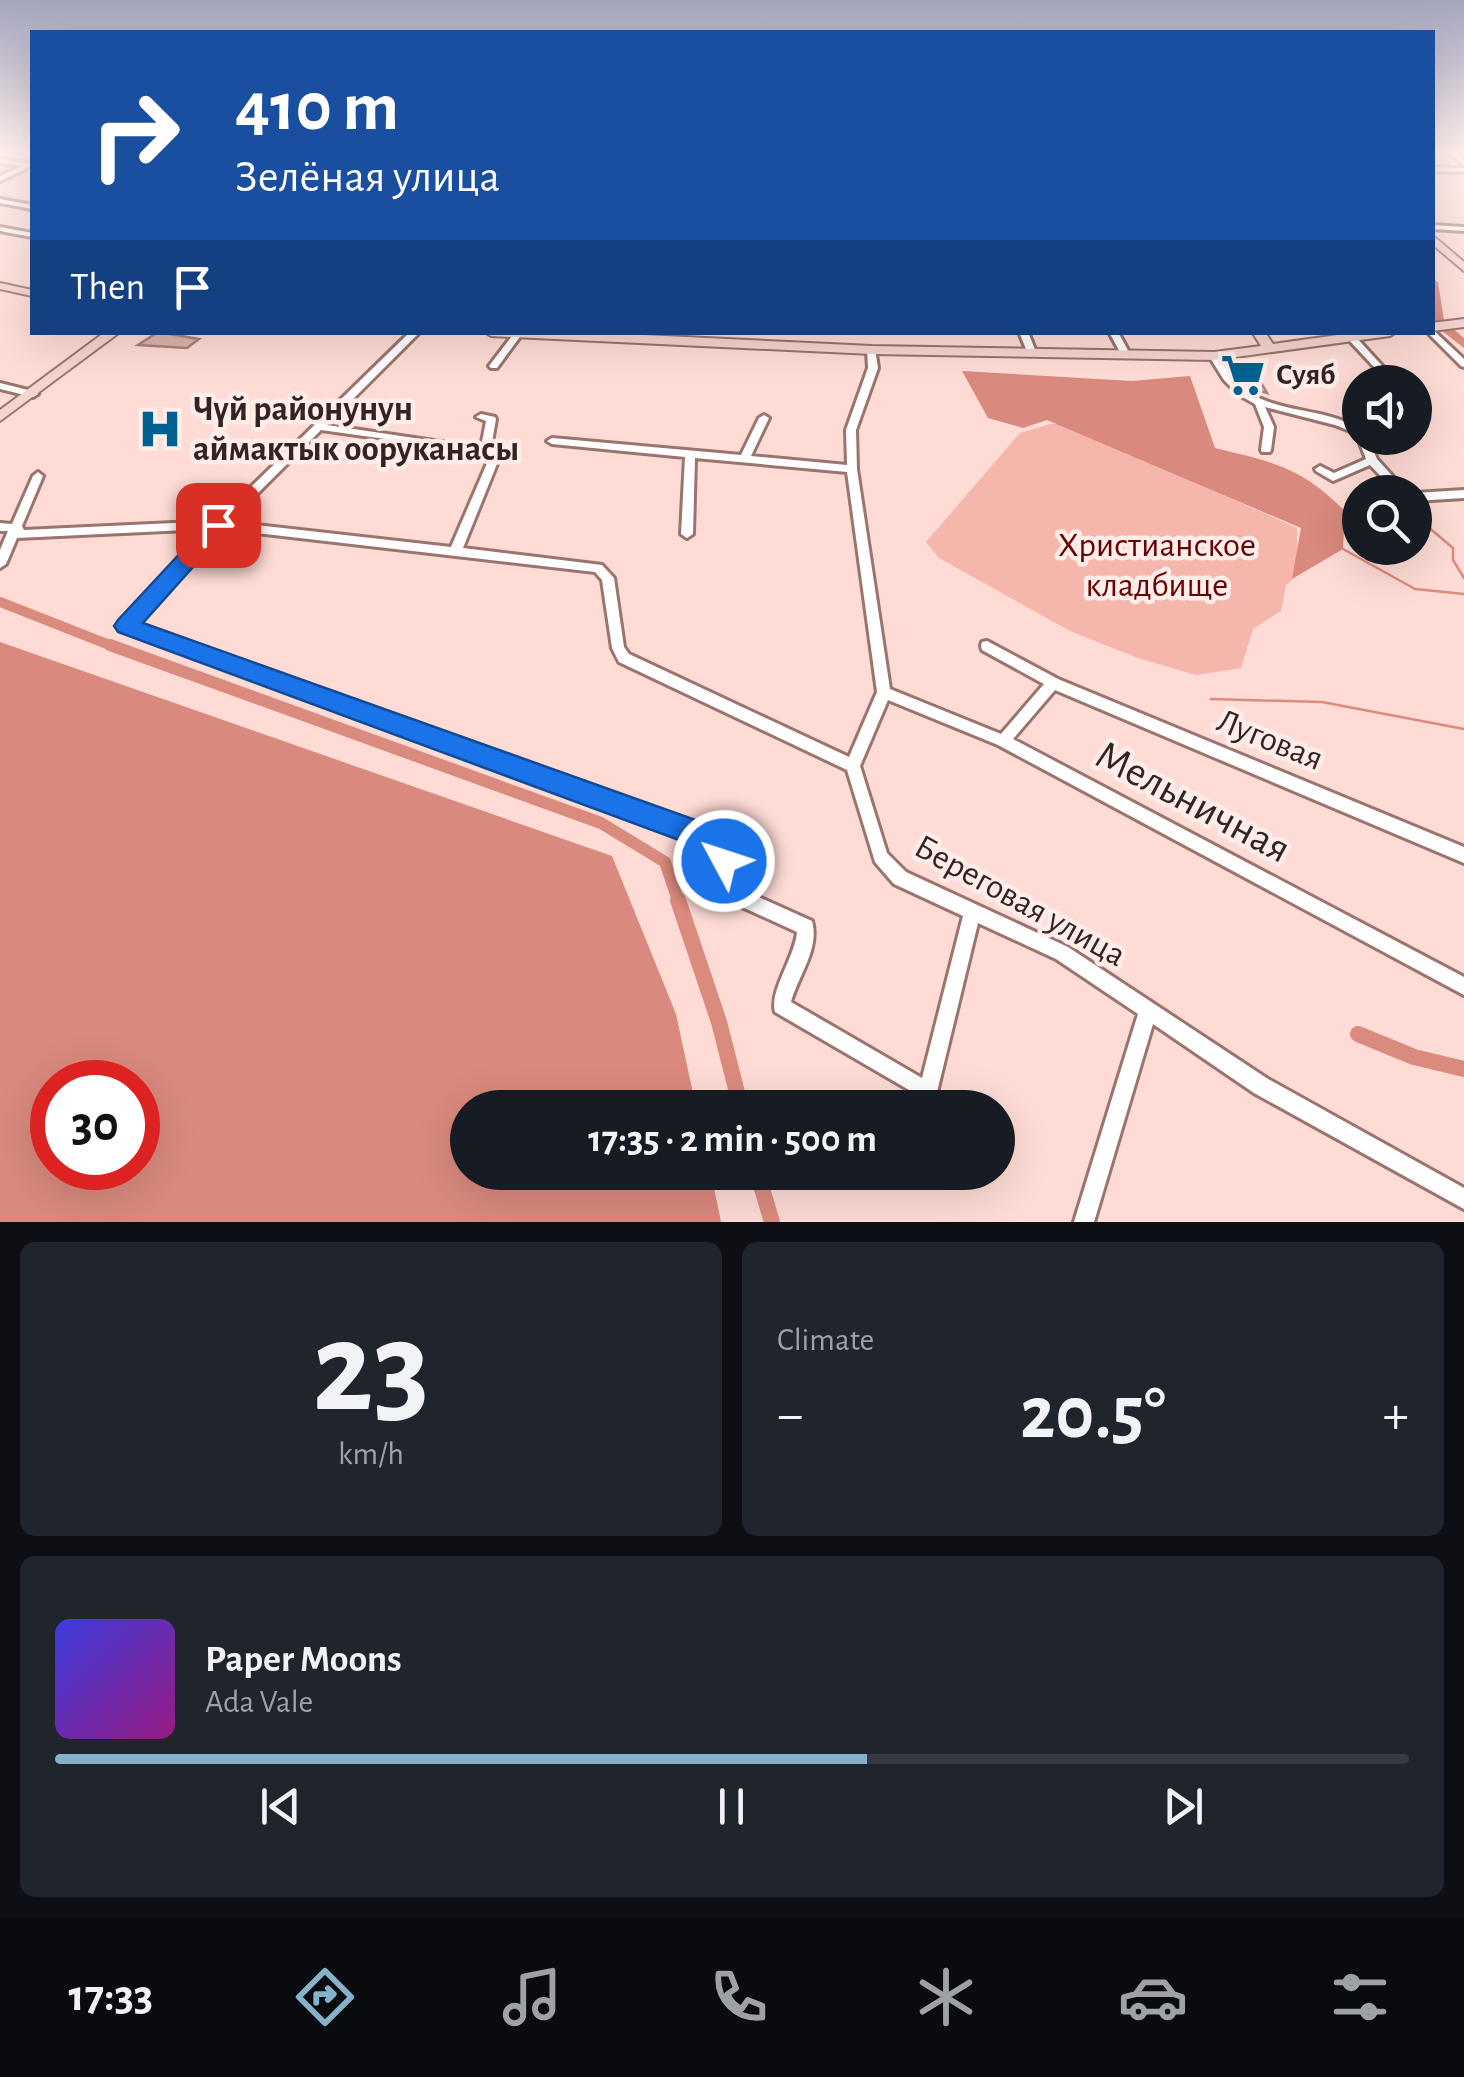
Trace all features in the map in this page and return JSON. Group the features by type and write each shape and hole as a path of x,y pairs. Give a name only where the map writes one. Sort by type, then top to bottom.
{"main road":[{"path":"1435,241 1464,268"},
{"path":"0,286 30,293"},
{"path":"1435,328 1464,324"},
{"path":"0,417 110,335"},
{"path":"566,335 872,350 1214,356 1370,335"},
{"path":"1260,335 1270,349"}],"street":[{"path":"1435,227 1464,229"},
{"path":"0,229 30,235"},
{"path":"1435,331 1464,364"},
{"path":"413,335 218,525 126,626 708,838 724,861 724,890 806,928 806,948 785,988 781,1006 928,1092 972,914"},
{"path":"494,366 517,335"},
{"path":"1024,335 1031,352"},
{"path":"1115,335 1125,354"},
{"path":"1351,338 1376,365"},
{"path":"18,528 19,534 218,525 598,568 608,578 618,648 624,658 853,766 884,692 852,470 851,430 873,368 872,350"},
{"path":"1214,356 1236,389 1260,405 1342,421"},
{"path":"0,386 32,394"},
{"path":"1260,405 1269,428 1266,450"},
{"path":"456,550 496,454 488,442 491,419 481,417"},
{"path":"745,458 764,418"},
{"path":"319,427 461,448"},
{"path":"552,440 852,470"},
{"path":"1370,455 1386,475"},
{"path":"687,534 690,456"},
{"path":"1320,469 1333,477 1372,460"},
{"path":"0,564 38,476"},
{"path":"1432,495 1464,494"},
{"path":"0,527 18,528"},
{"name":"Луговая","path":"986,646 1053,682 1464,854"},
{"path":"1004,741 1053,682"},
{"name":"Мельничная","path":"884,692 1004,741 1464,986"},
{"name":"Береговая улица","path":"853,766 881,858 900,878 1062,954 1262,1086 1464,1199"},
{"path":"1084,1222 1147,1013"}],"green space":[{"name":"Христианское кладбище","path":"1064,424 1297,528 1297,575 1286,585 1281,611 1253,629 1241,668 1196,675 1138,658 1070,631 939,558 926,542 1020,433"}],"shaded area":[{"path":"962,371 1132,381 1190,376 1215,448 1285,468 1329,496 1342,508 1342,550 1292,579 1301,528 1047,420 1023,428 988,418"},
{"path":"0,642 612,856 676,1014 692,1090 450,1090 450,1190 714,1190 721,1222 0,1222"}],"building":[{"path":"153,335 199,339 187,348 138,345"},
{"name":"Суяб","path":"1241,361 1251,365 1267,393 1249,388 1227,363"}],"waterway":[{"path":"1435,302 1438,322 1464,344"},
{"path":"1432,530 1453,548 1453,560 1464,578"},
{"path":"1372,565 1415,589 1464,594"},
{"path":"0,602 117,648"},
{"path":"110,645 601,823 665,862 679,903"},
{"path":"1211,699 1322,702 1464,729"},
{"path":"678,900 719,1022 736,1090"},
{"path":"1358,1034 1414,1057 1464,1069"},
{"path":"762,1190 772,1222"}],"place":[{"name":"Суяб","path":"1243,375"},
{"name":"Чүй районунун аймактык ооруканасы","path":"160,429"}],"route":[{"path":"218,525 126,626 708,838 724,861"}]}
